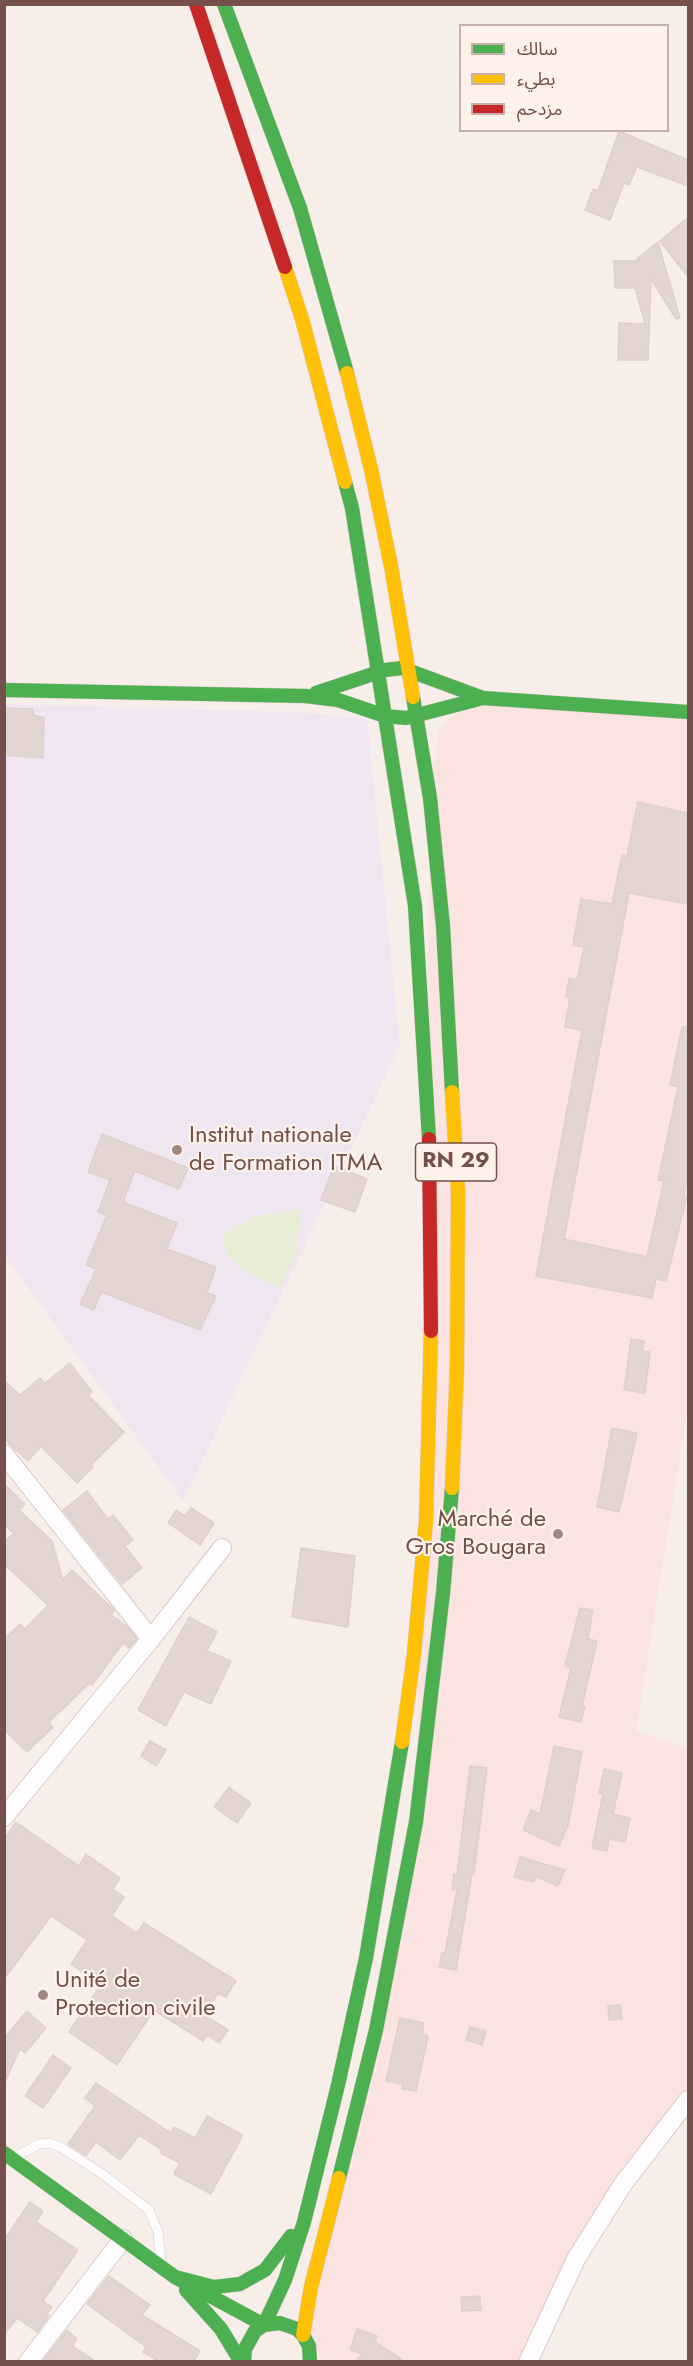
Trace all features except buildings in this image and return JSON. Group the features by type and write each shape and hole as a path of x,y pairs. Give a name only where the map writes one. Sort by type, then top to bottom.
{"main road":[{"name":"RN 29","path":"196,4 302,319 352,508 415,906 426,1065 432,1280 426,1521 414,1654 385,1853 366,1958 306,2212 285,2280 264,2325"},
{"name":"RN 29","path":"224,4 300,208 336,330 371,469 410,670 430,798 443,926 455,1134 458,1255 453,1474 442,1605 416,1822 376,2030 311,2287 303,2335"},
{"path":"304,696 393,668 410,670 442,685 483,698 688,712"},
{"path":"4,690 304,696 346,702 385,716 416,717 483,698"},
{"path":"8,2156 175,2277 264,2325"},
{"path":"175,2277 224,2288 254,2278 275,2260 306,2212"},
{"path":"175,2277 221,2329 243,2361"},
{"path":"243,2361 249,2339 264,2325 272,2323 288,2325 303,2335 309,2346 311,2360"}],"street":[{"path":"4,1454 152,1639"},
{"path":"4,1816 152,1639 222,1548"},
{"path":"528,2361 582,2250 622,2184 688,2100"},
{"path":"28,2361 123,2239"}],"lane":[{"path":"8,2156 39,2144 50,2143 62,2148 104,2175 149,2210 158,2232 161,2267"}],"shaded area":[{"name":"Institut nationale de Formation ITMA","path":"4,704 298,712 367,719 400,1045 183,1501 5,1256"},
{"name":"Marché de Gros Bougara","path":"489,705 688,714 688,1406 636,1731 688,1748 688,2100 623,2184 528,2361 324,2361 303,2335 416,1822 430,798 439,729 457,713"}],"green space":[{"path":"300,1210 297,1253 279,1289 251,1274 231,1259 223,1241 224,1233 253,1217"}],"traffic: fast":[{"path":"224,4 300,208 347,373"},
{"path":"345,482 352,508 415,906 429,1139"},
{"path":"316,693 385,670 402,668 483,698 688,712"},
{"path":"4,690 305,696 338,700 385,716 406,718 483,698"},
{"path":"413,697 430,798 443,926 452,1092"},
{"path":"339,2178 376,2030 416,1822 443,1593 452,1488"},
{"path":"264,2325 285,2280 304,2222 338,2085 366,1958 402,1742"},
{"path":"4,2153 175,2277 264,2325"},
{"path":"175,2277 214,2287 240,2284 265,2270 291,2236"},
{"path":"186,2290 221,2329 241,2362"},
{"path":"244,2362 245,2349 255,2331 264,2325 280,2323 297,2329 303,2335 309,2346 310,2362"}],"traffic: slow":[{"path":"285,267 302,319 345,482"},
{"path":"347,373 371,469 391,566 413,697"},
{"path":"452,1092 458,1192 457,1366 452,1488"},
{"path":"402,1742 414,1654 426,1521 431,1331"},
{"path":"303,2335 311,2287 339,2178"}],"traffic: jam":[{"path":"196,4 285,267"},
{"path":"429,1139 431,1331"}],"place":[{"name":"Institut nationale de Formation ITMA","path":"177,1150"},
{"name":"Marché de Gros Bougara","path":"558,1534"},
{"name":"Unité de Protection civile","path":"43,1995"}]}
